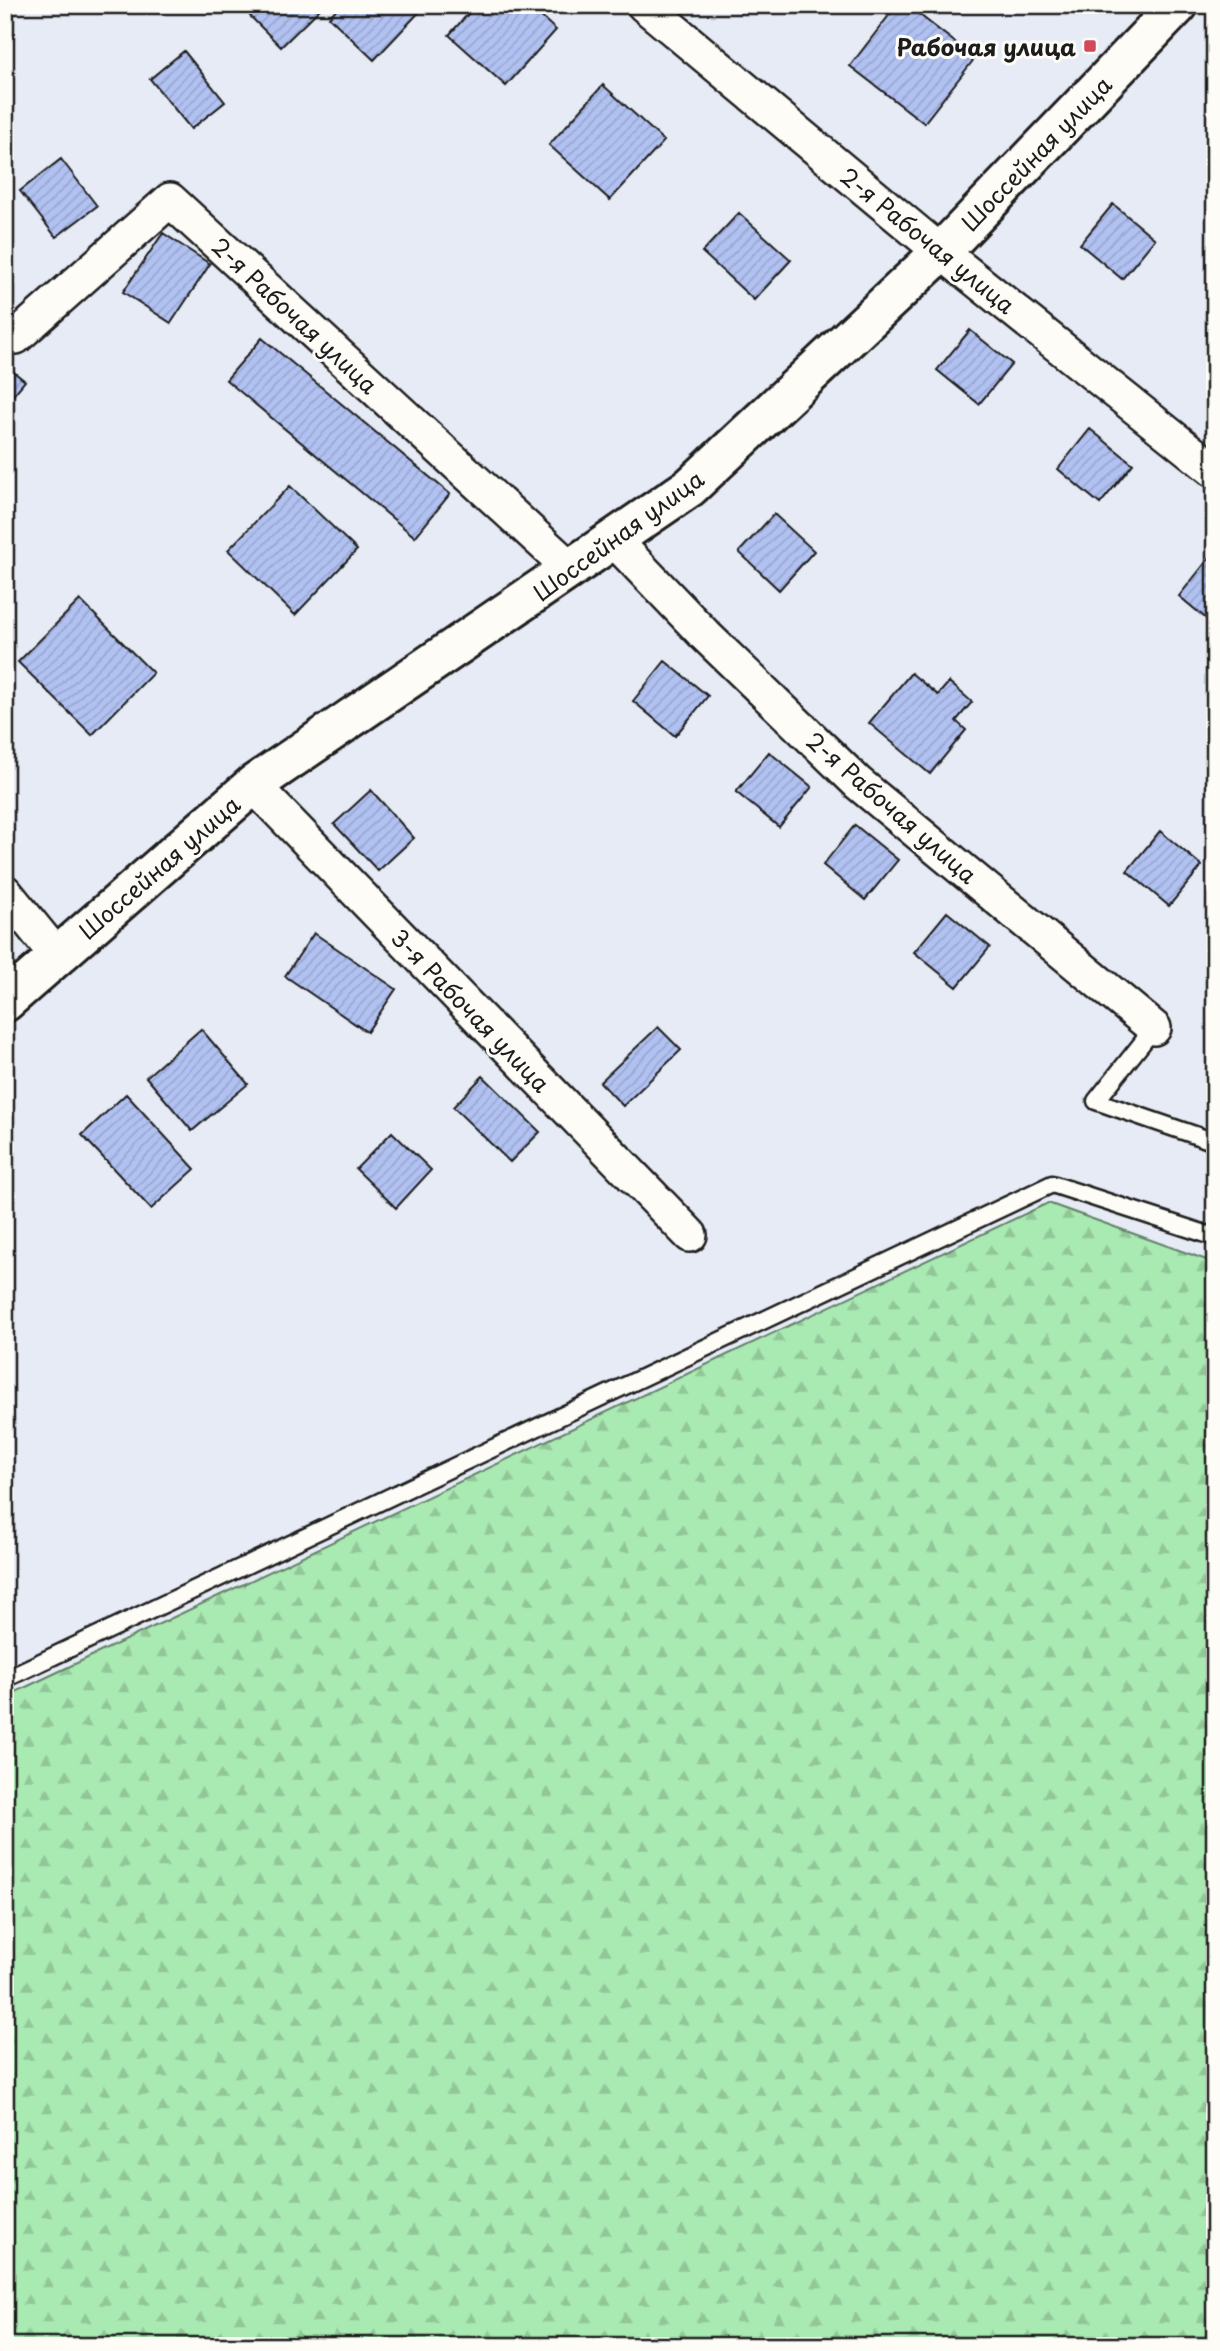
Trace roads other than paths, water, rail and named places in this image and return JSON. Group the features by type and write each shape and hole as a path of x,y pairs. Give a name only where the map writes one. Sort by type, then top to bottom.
{"street":[{"name":"2-я Рабочая улица","path":"644,5 941,252 1215,471"},
{"name":"Шоссейная улица","path":"5,1002 253,785 690,487 941,252 1178,5"},
{"name":"2-я Рабочая улица","path":"16,337 170,200 571,569"},
{"name":"2-я Рабочая улица","path":"614,540 705,635 858,783 1154,1028"},
{"name":"3-я Рабочая улица","path":"253,785 690,1235"},
{"path":"5,892 57,956"}],"lane":[{"path":"1154,1028 1096,1101 1215,1142"},
{"path":"5,1679 1052,1184 1215,1237"}],"place":[{"name":"Рабочая улица","path":"1090,46"}]}
